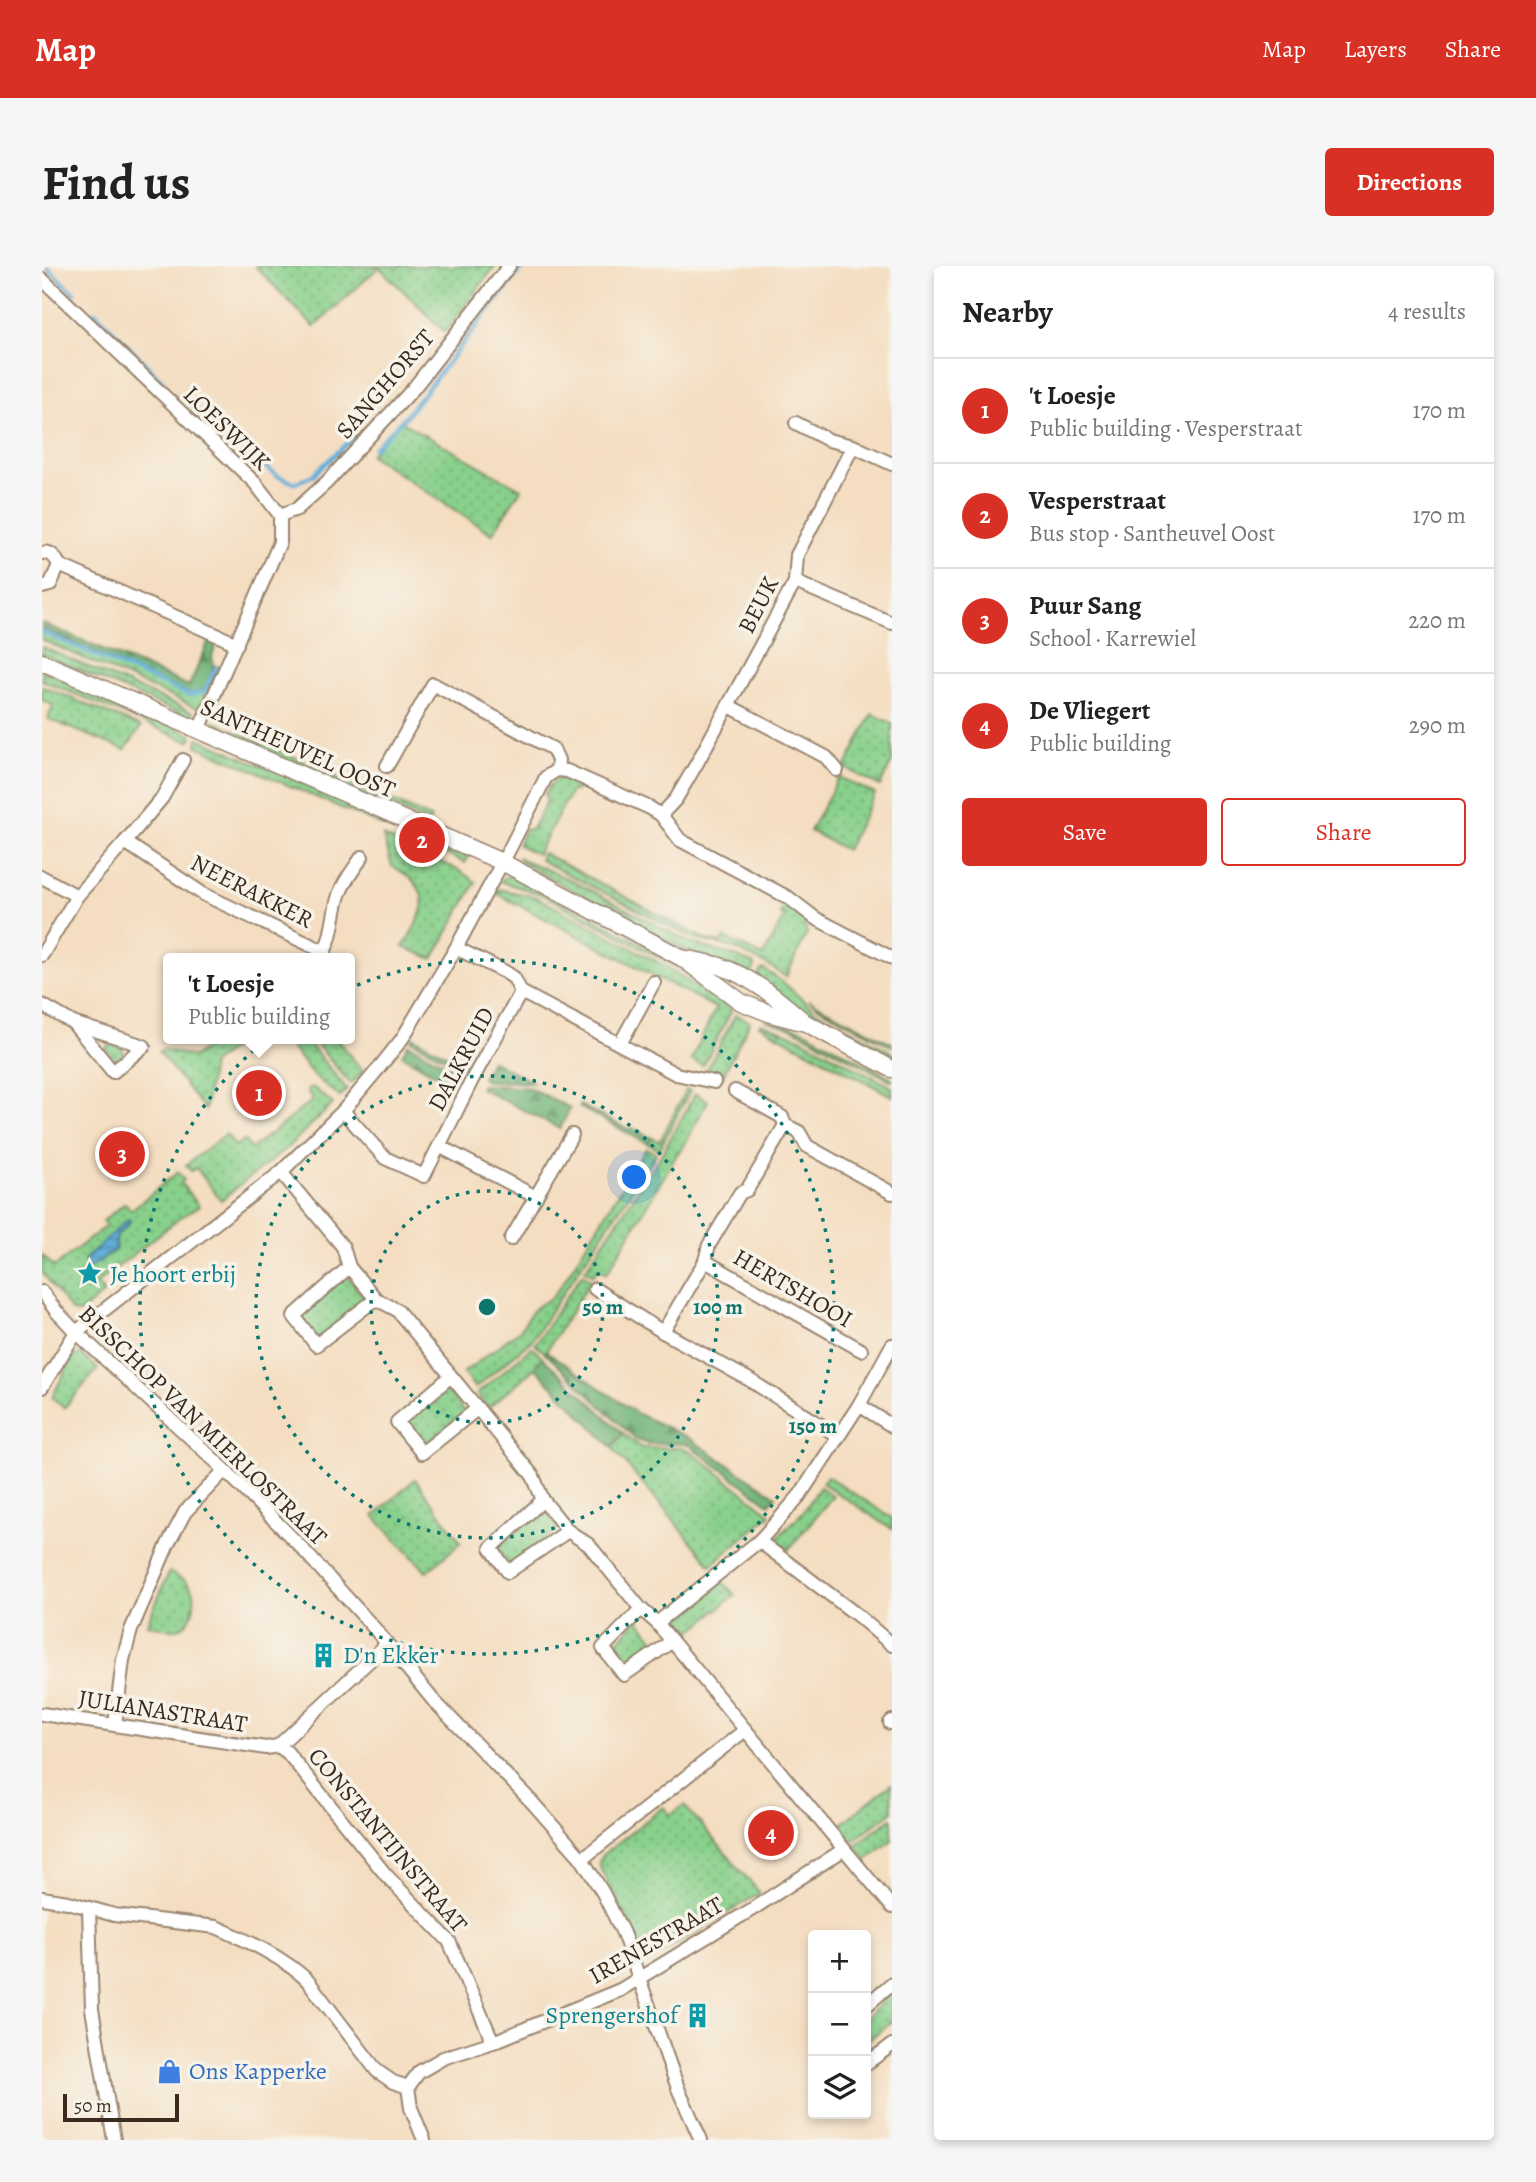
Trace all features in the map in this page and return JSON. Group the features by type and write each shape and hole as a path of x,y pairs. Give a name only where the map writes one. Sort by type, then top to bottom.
{"street":[{"name":"SANGHORST","path":"280,515 297,509 327,482 413,389 509,266"},
{"name":"LOESWIJK","path":"42,279 255,483 280,515"},
{"path":"796,423 828,440 853,446 892,464"},
{"name":"BEUK","path":"661,815 676,799 796,582 796,555 853,446"},
{"path":"199,730 280,542 280,515"},
{"path":"42,553 55,557 59,565 237,644"},
{"path":"42,587 50,584 59,565"},
{"path":"796,582 892,623"},
{"name":"SANTHEUVEL OOST","path":"42,662 502,862 682,958 741,1002 771,1014 806,1023"},
{"path":"387,766 433,684 553,749 558,760 557,771"},
{"path":"729,706 826,757 837,769"},
{"path":"42,955 77,896 162,798 183,760"},
{"path":"42,1387 76,1332 281,1172 343,1111 402,1039 456,947 546,777 557,771 567,771 650,808 661,815 680,840 789,898 815,918 892,958"},
{"name":"NEERAKKER","path":"125,842 203,894 319,953"},
{"name":"NEERAKKER","path":"324,953 333,927 338,897 362,857"},
{"path":"42,877 77,896"},
{"name":"DALKRUID","path":"456,947 514,978 521,992 676,1074 714,1082"},
{"name":"SANTHEUVEL OOST","path":"682,958 720,966 753,981 806,1023 892,1069"},
{"path":"621,1044 654,982"},
{"name":"DALKRUID","path":"343,1111 385,1158 424,1176 473,1078 521,992"},
{"path":"42,1005 73,1023 144,1046 113,1072 73,1023"},
{"path":"735,1091 782,1117 785,1125 799,1132 807,1146 892,1193"},
{"name":"HERTSHOOI","path":"663,1332 705,1261 715,1234 740,1193 747,1190 785,1125"},
{"path":"511,1239 572,1135"},
{"name":"DALKRUID","path":"439,1146 536,1197"},
{"path":"281,1172 343,1247 349,1267 376,1299 397,1310 533,1476 542,1500 568,1531 589,1545 641,1609 657,1623 892,1907"},
{"name":"HERTSHOOI","path":"705,1261 861,1350"},
{"path":"349,1267 294,1316 316,1345 376,1299"},
{"path":"595,1289 663,1332 748,1379 838,1436"},
{"name":"BISSCHOP VAN MIERLOSTRAAT","path":"42,1292 76,1332 225,1470 299,1545 375,1629 433,1700 531,1801 582,1859 623,1933 678,2091 701,2140"},
{"path":"657,1623 759,1541 800,1495 859,1405 892,1345"},
{"path":"450,1377 397,1422 422,1453 477,1409"},
{"path":"859,1405 892,1426"},
{"path":"115,1724 123,1660 131,1630 168,1544 185,1512 225,1470"},
{"path":"542,1500 491,1548 509,1572 568,1531"},
{"path":"759,1541 892,1645"},
{"path":"641,1609 603,1648 624,1675 671,1643"},
{"path":"278,1746 386,1644"},
{"name":"JULIANASTRAAT","path":"42,1714 266,1748 278,1746"},
{"path":"582,1859 744,1731"},
{"name":"CONSTANTIJNSTRAAT","path":"278,1746 287,1752 386,1875 449,1941 493,2042"},
{"name":"IRENESTRAAT","path":"408,2087 419,2072 443,2058 493,2042 620,1990 843,1850"},
{"path":"42,1898 114,1915 216,1927 295,1969 308,1981 377,2071 393,2082 408,2087 411,2108 424,2140"},
{"path":"89,1908 90,1995 114,2140"},
{"path":"871,2002 892,1983"},
{"path":"871,2060 892,2045"}],"green space":[{"path":"255,266 495,266 445,332 379,267 314,327"},
{"path":"400,421 521,489 492,534 370,455"},
{"path":"42,623 189,686 209,641 216,645 212,657 214,665 208,683 200,692 191,694 42,628"},
{"path":"42,628 191,694 208,683 214,665 220,667 199,709 42,640"},
{"path":"42,647 194,713 190,718 42,654"},
{"path":"42,670 192,735 190,741 42,680"},
{"path":"42,686 141,727 125,750 48,719 53,705 42,700"},
{"path":"872,714 892,723 892,762 880,786 845,768"},
{"path":"212,721 431,818 429,823 211,727"},
{"path":"198,738 388,820 385,827 197,746"},
{"path":"839,777 875,794 846,850 810,831"},
{"path":"561,778 580,784 576,791 572,790 537,854 518,845 525,829 532,829 547,801 545,794 551,784"},
{"path":"383,836 404,846 403,850 418,856 420,852 460,871 476,882 433,959 403,947 417,923 423,902 416,884 392,866"},
{"path":"429,839 468,856 465,863 426,845"},
{"path":"543,853 706,940 720,943 725,938 763,956 785,916 780,914 786,903 809,919 805,927 807,933 786,977 734,948 693,938 540,860"},
{"path":"517,857 573,881 691,943 735,956 754,964 755,967 750,976 685,950 522,863"},
{"path":"515,876 681,964 732,1004 681,969 541,894 501,882 503,878"},
{"path":"498,889 536,897 664,965 732,1010 703,1066 691,1060 716,1008 494,892"},
{"path":"764,969 815,1011 892,1052 892,1061 810,1017 756,980"},
{"path":"808,1000 892,1043 892,1046 816,1006"},
{"path":"736,1014 750,1022 722,1077 707,1069"},
{"path":"765,1020 803,1030 892,1078 892,1081 794,1029"},
{"path":"760,1023 798,1037 892,1087 892,1096 759,1025"},
{"path":"413,1037 470,1067 468,1071 411,1040"},
{"path":"110,1044 121,1048 125,1054 115,1060 106,1048"},
{"path":"211,1044 238,1044 212,1064 205,1110 159,1052 163,1049 194,1057"},
{"path":"288,1044 309,1044 347,1089 340,1097 314,1076"},
{"path":"316,1044 340,1044 363,1071 353,1082 349,1082"},
{"path":"408,1044 466,1075 459,1088 402,1055"},
{"path":"491,1060 534,1083 487,1081 482,1078"},
{"path":"482,1085 530,1088 570,1108 560,1129 480,1088"},
{"path":"314,1088 333,1104 288,1147 221,1200 196,1168 191,1171 186,1165 226,1134 235,1146 244,1140 251,1149 313,1100 307,1091"},
{"path":"686,1090 690,1091 659,1150 648,1144 652,1138 660,1141"},
{"path":"695,1094 708,1101 681,1151 607,1273 598,1268 593,1275 585,1270 660,1157"},
{"path":"580,1105 627,1129 632,1128 652,1138 648,1144 579,1107"},
{"path":"646,1148 656,1154 531,1341 475,1388 463,1373 520,1330 534,1309 552,1297"},
{"path":"178,1172 184,1180 181,1183 199,1206 97,1283 104,1293 81,1312 71,1311 42,1272 42,1255 54,1267 106,1226 103,1221 125,1203 131,1210"},
{"path":"582,1274 591,1280 545,1353 535,1344"},
{"path":"347,1276 368,1301 317,1339 300,1316"},
{"path":"532,1347 542,1357 535,1368 488,1408 477,1394"},
{"path":"546,1351 638,1414 687,1437 776,1496 769,1504 689,1445 649,1444 637,1440 545,1353"},
{"path":"82,1355 98,1369 64,1408 52,1397 73,1356"},
{"path":"542,1357 623,1433 612,1447 535,1368"},
{"path":"445,1387 465,1413 423,1447 403,1423"},
{"path":"623,1433 642,1448 680,1448 690,1451 771,1514 711,1565 612,1447"},
{"path":"827,1476 892,1518 892,1529 822,1483"},
{"path":"415,1479 461,1542 427,1572 374,1516"},
{"path":"820,1487 833,1496 788,1550 775,1540 802,1513"},
{"path":"543,1507 559,1529 510,1565 497,1548"},
{"path":"169,1572 186,1582 194,1595 192,1614 185,1624 176,1629 147,1624"},
{"path":"723,1582 735,1595 683,1638 679,1633 680,1618"},
{"path":"638,1619 658,1645 627,1665 612,1647"},
{"path":"891,1784 892,1812 852,1841 839,1826"},
{"path":"684,1805 760,1893 651,1960 643,1958 635,1934 599,1862 604,1854 663,1807 671,1815"},
{"path":"892,1818 892,1840 867,1860 855,1845"},
{"path":"887,1993 892,1999 892,2021 871,2038 871,2013 883,2002 880,1999"}],"water":[{"path":"128,1219 128,1225 117,1235 115,1250 88,1269 84,1260"}],"waterway":[{"path":"374,448 406,416 523,266"},
{"path":"48,269 74,293"},
{"path":"95,312 164,383"},
{"path":"180,396 277,476 295,483 313,475 355,436"},
{"path":"42,632 189,695 204,692 216,668"}],"place":[{"name":"Vesperstraat","path":"422,840"},
{"name":"'t Loesje","path":"259,1093"},
{"name":"Puur Sang","path":"122,1154"},
{"name":"Je hoort erbij","path":"90,1274"},
{"name":"D'n Ekker","path":"323,1655"},
{"name":"De Vliegert","path":"771,1833"},
{"name":"Sprengershof","path":"698,2015"},
{"name":"Ons Kapperke","path":"169,2071"}]}
